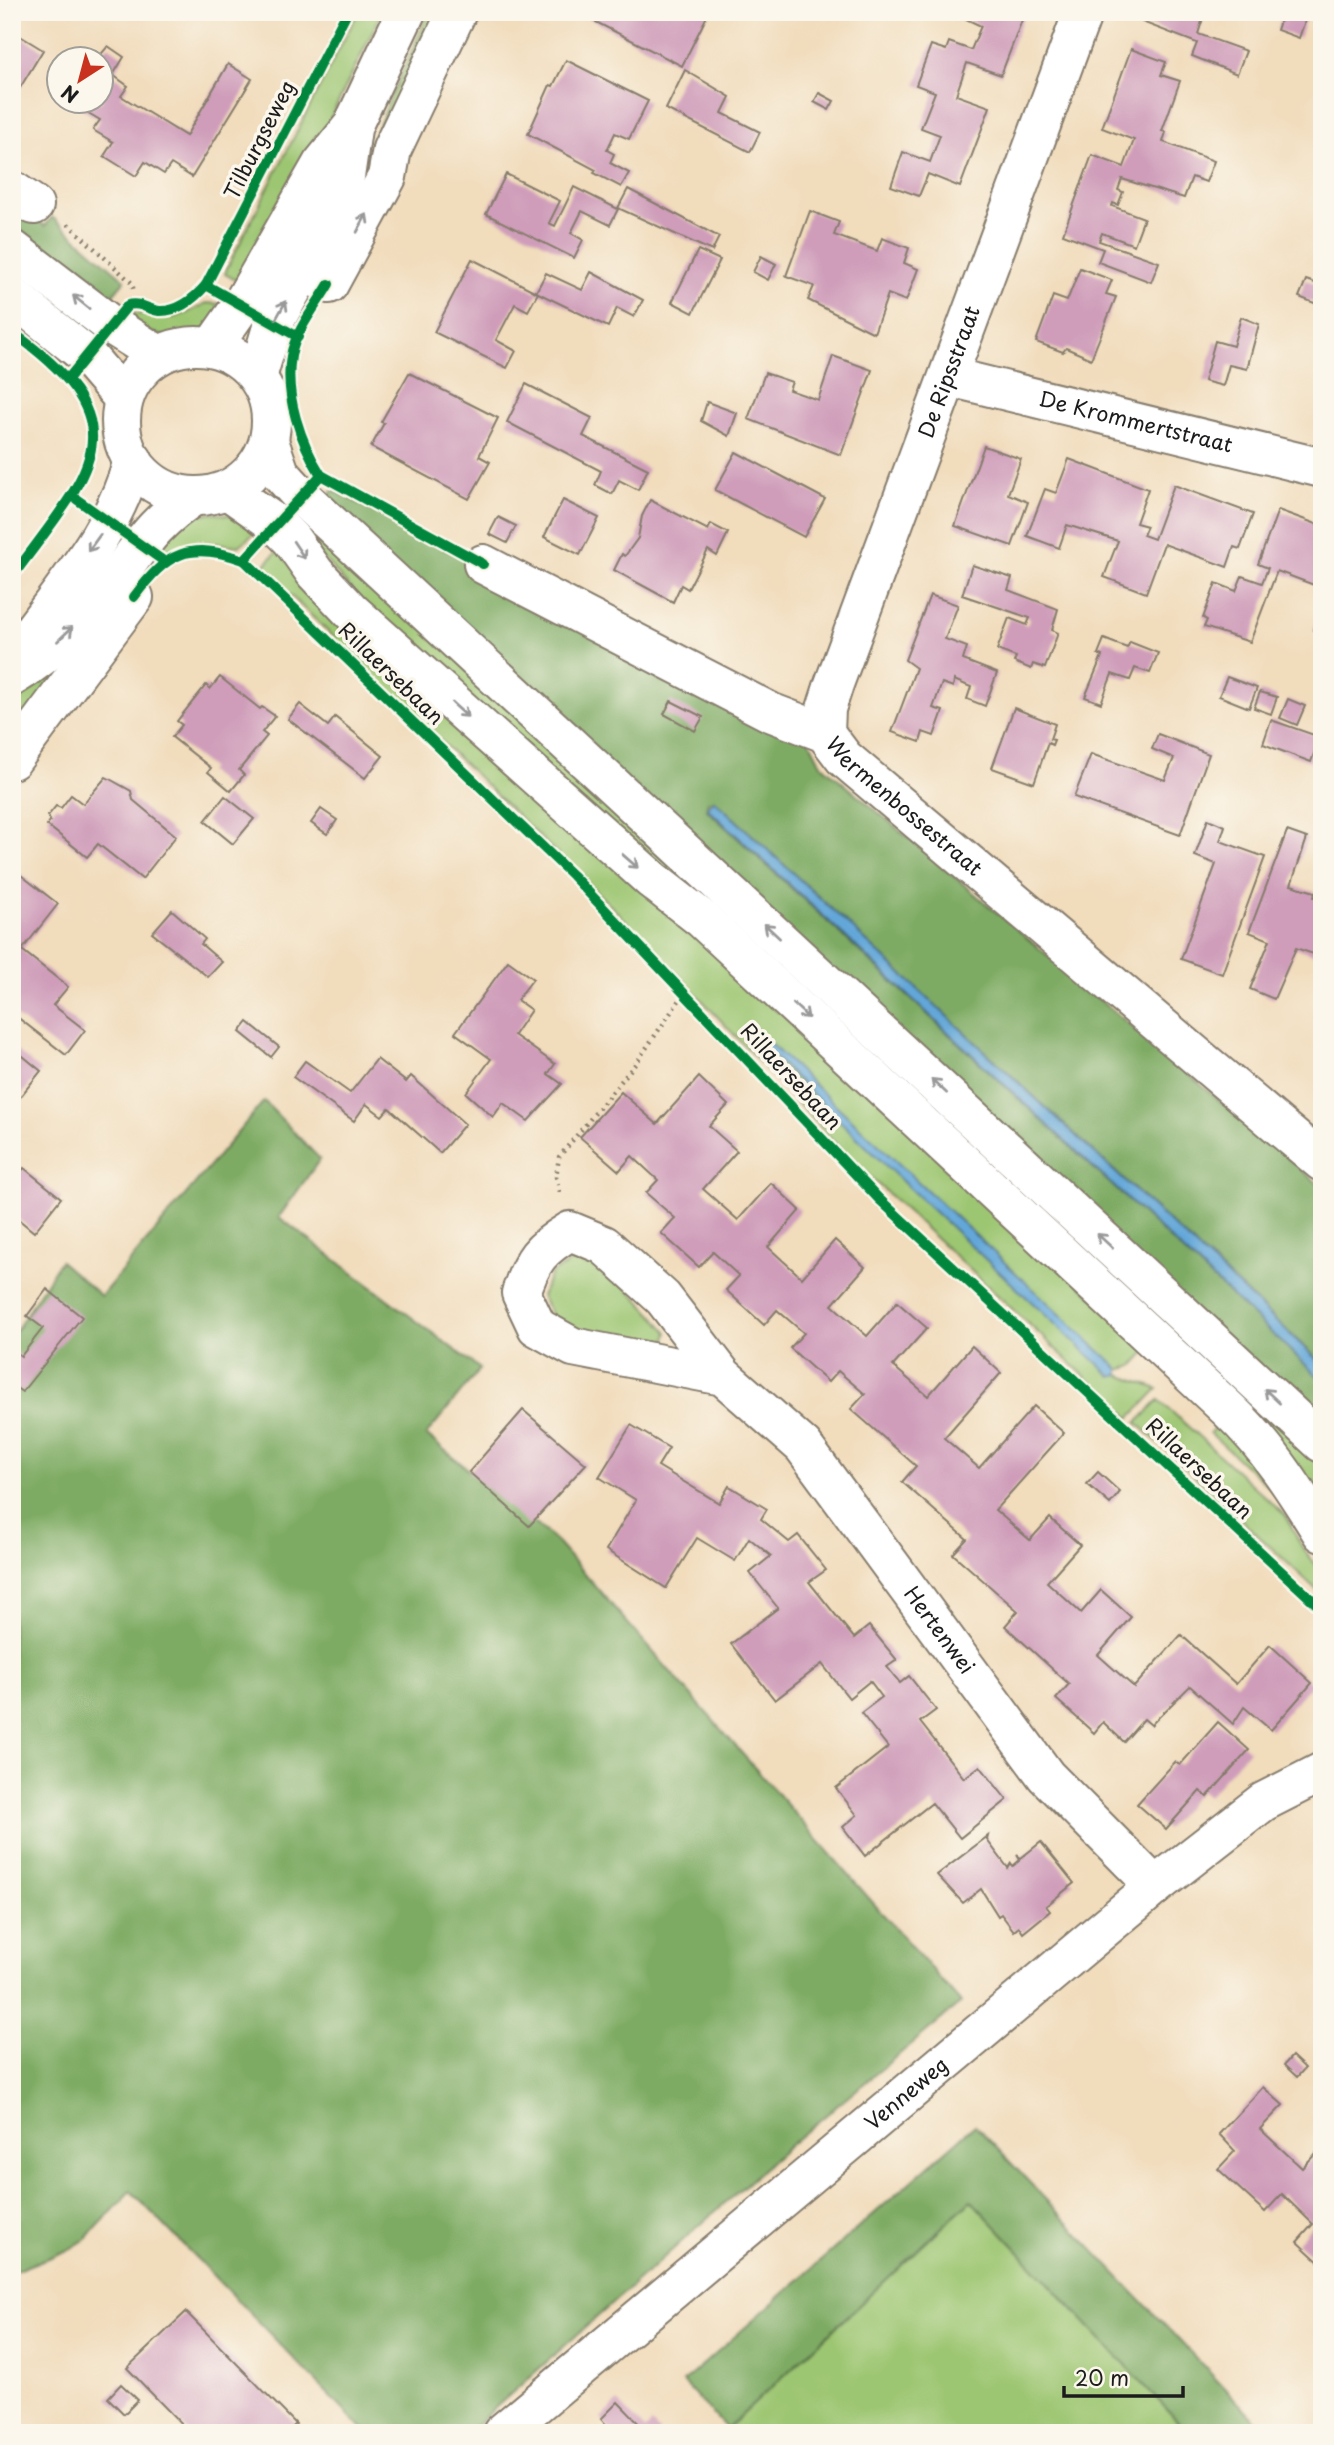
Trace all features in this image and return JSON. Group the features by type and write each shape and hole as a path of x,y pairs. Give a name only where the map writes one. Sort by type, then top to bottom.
{"street":[{"path":"258,374 273,324 301,270 322,164 352,127 406,12"},
{"path":"213,346 301,270 387,177 392,149 457,12"},
{"name":"De Ripsstraat","path":"825,733 826,709 834,684 950,377 1083,12"},
{"path":"12,248 124,314 157,354"},
{"path":"12,296 87,356 123,398"},
{"path":"12,760 125,588 163,517 212,493 254,472 270,444 274,420 269,396 258,374 213,346 184,345 157,354 135,373 123,398 120,425 125,447 133,460 158,485 176,494 212,493"},
{"name":"De Krommertstraat","path":"950,377 1322,468"},
{"path":"270,444 280,473 301,496 1322,1443"},
{"path":"12,669 20,648 110,522 125,494 133,460"},
{"name":"Rillaersebaan","path":"212,493 276,524 291,539 314,573 352,612 580,817 702,919 1229,1410 1259,1439 1289,1478 1322,1533"},
{"name":"Wermenbossestraat","path":"483,564 770,712 825,733 844,758 1322,1162"},
{"path":"12,677 35,663 125,588"},
{"path":"570,1231 544,1246 529,1267 521,1293 537,1326 573,1347 723,1376"},
{"name":"Hertenwei","path":"570,1231 604,1245 663,1298 723,1376 803,1447 1046,1776 1155,1885"},
{"name":"Venneweg","path":"502,2433 1155,1885 1263,1802 1322,1772"}],"path":[{"path":"23,197 67,222 132,283 124,314"},
{"path":"570,1231 556,1177 559,1157 636,1063 681,987 694,1002"}],"green space":[{"path":"358,12 382,12 303,175 241,283 225,274 227,268"},
{"path":"429,12 445,12 380,160 337,219"},
{"path":"12,200 45,226 52,217 125,280 105,304 12,231"},
{"path":"206,303 221,304 206,328 187,338 166,337 125,321 133,313 178,316"},
{"path":"333,490 809,740 821,764 1322,1187 1322,1363 714,800 708,802 706,809 1322,1380 1322,1429 323,502"},
{"path":"212,513 238,516 261,528 239,546 200,542 168,550 154,542 192,515"},
{"path":"308,518 1322,1457 1322,1512 371,612 298,529"},
{"path":"282,546 1149,1349 1133,1366 1119,1370 1119,1375 1158,1389 1130,1418 843,1152 647,941 262,568"},
{"path":"106,609 12,745 12,708 33,681"},
{"path":"264,1101 320,1159 279,1217 480,1369 426,1435 553,1538 961,2003 791,2144 467,2433 366,2433 131,2191 86,2239 68,2250 12,2272 12,1337 60,1261 101,1296"},
{"path":"575,1259 603,1271 638,1298 668,1332 665,1345 645,1348 559,1328 541,1296 551,1274"},
{"path":"1159,1400 1286,1516 1303,1549 1322,1572 1322,1595 1137,1423"},
{"path":"1223,1418 1292,1508 1210,1433"},
{"path":"975,2125 1267,2433 1189,2433 971,2200 727,2429 683,2382"},
{"path":"971,2200 1189,2433 723,2433"}],"water":[{"path":"714,800 1322,1364 1322,1380 707,808"},
{"path":"749,1024 1119,1369 1119,1375 1112,1377 909,1188 746,1030"}],"building":[{"path":"593,12 709,12 682,66 590,19"},
{"path":"968,12 1025,12 1001,75 967,63 956,95 990,107 960,187 928,174 919,196 891,186 903,152 930,162 940,135 921,128 935,92 916,85 931,45 946,50 949,42 971,50 981,26 966,19"},
{"path":"1145,12 1205,12 1198,34 1246,51 1237,74 1192,56 1197,43 1142,22"},
{"path":"1283,12 1308,12 1299,38 1277,30"},
{"path":"12,31 43,50 12,101"},
{"path":"1131,49 1166,62 1161,75 1180,81 1162,131 1166,132 1163,142 1214,161 1206,182 1192,177 1184,198 1122,179 1118,190 1123,192 1118,205 1113,203 1112,206 1144,218 1134,245 1102,233 1099,241 1159,262 1151,282 1098,262 1103,249 1063,234 1092,155 1124,167 1134,140 1102,128"},
{"path":"116,52 124,57 116,70"},
{"path":"566,60 648,101 629,139 615,133 607,150 614,154 610,163 629,173 621,187 594,173 596,170 528,134 550,85 553,86"},
{"path":"228,64 252,79 192,177 171,164 164,174 145,162 136,176 104,156 113,142 93,130 100,120 93,116 116,116 116,77 128,86 121,96 186,136"},
{"path":"685,70 730,97 722,113 760,132 750,152 666,109"},
{"path":"819,93 834,101 829,110 814,102"},
{"path":"506,174 560,201 549,223 555,226 574,187 618,209 610,225 582,211 571,233 583,240 574,258 486,214"},
{"path":"628,189 719,237 712,251 618,208"},
{"path":"810,211 839,222 834,235 877,251 882,238 909,248 904,263 918,269 906,301 888,294 874,333 808,300 814,286 786,276"},
{"path":"698,250 720,260 693,313 672,302"},
{"path":"761,256 776,264 768,280 753,272"},
{"path":"472,259 538,293 528,311 515,304 496,340 516,351 507,368 434,332"},
{"path":"1080,268 1112,280 1106,294 1116,297 1091,359 1066,348 1063,352 1036,342 1053,296 1067,301"},
{"path":"591,272 643,300 634,317 617,308 608,327 536,292 546,273 582,290"},
{"path":"1322,276 1322,306 1299,297 1306,280 1318,284"},
{"path":"1241,317 1259,324 1247,369 1229,365 1223,386 1204,381 1215,341 1233,346"},
{"path":"833,356 872,370 841,455 748,419 765,373 792,382 789,390 818,400"},
{"path":"409,373 498,418 479,456 490,462 469,499 371,447 384,423 381,422"},
{"path":"526,384 592,418 583,436 648,469 638,490 619,480 612,494 595,485 601,471 507,422"},
{"path":"707,402 737,413 729,436 701,421"},
{"path":"984,446 1021,459 1008,494 1028,502 1012,546 955,526"},
{"path":"736,452 825,499 804,537 715,490"},
{"path":"1069,459 1148,489 1136,523 1147,526 1143,535 1154,539 1174,485 1253,514 1240,549 1234,547 1227,567 1164,544 1146,593 1104,577 1118,541 1067,525 1059,548 1027,536 1045,489 1056,493"},
{"path":"563,500 599,518 580,555 544,537"},
{"path":"650,500 708,530 711,524 728,533 717,556 708,550 688,589 681,585 673,602 614,570 622,554 625,556 638,538 642,516"},
{"path":"1278,510 1322,526 1322,588 1277,571 1250,642 1204,627 1207,620 1203,618 1216,583 1236,591 1242,576 1262,583 1268,568 1258,564"},
{"path":"498,517 516,526 507,543 489,534"},
{"path":"972,565 1012,578 1008,590 1058,609 1052,630 1058,633 1045,668 1033,664 1031,669 1014,662 1016,657 997,650 1009,618 1027,625 1030,618 962,595"},
{"path":"930,595 958,605 945,639 967,647 963,660 997,673 985,706 967,699 971,687 954,680 953,687 942,683 933,708 943,711 934,736 923,732 920,742 892,732 916,668 905,660"},
{"path":"1322,606 1322,634 1313,630"},
{"path":"1104,639 1127,648 1130,642 1158,653 1150,673 1135,668 1130,680 1112,674 1101,703 1085,697 1102,656 1098,654"},
{"path":"220,677 260,709 262,707 275,716 262,732 267,736 239,770 244,775 231,791 208,772 211,768 172,737 182,725 177,721 206,685 210,689"},
{"path":"1227,677 1257,688 1249,708 1219,696"},
{"path":"1260,692 1277,697 1271,714 1254,708"},
{"path":"1288,699 1305,706 1297,725 1280,718"},
{"path":"671,701 703,717 695,731 664,714"},
{"path":"300,704 328,726 335,717 383,756 365,778 288,719"},
{"path":"1014,708 1055,724 1050,739 1054,740 1052,745 1048,743 1034,783 992,768"},
{"path":"1271,720 1320,737 1311,762 1263,744"},
{"path":"1158,734 1209,754 1180,835 1074,797 1091,754 1165,780 1174,758 1152,749"},
{"path":"106,777 131,791 133,800 176,836 142,879 98,844 87,857 47,825 50,821 48,816 56,806 61,808 71,795 83,804"},
{"path":"225,796 254,819 233,844 205,821"},
{"path":"321,809 337,820 327,834 311,823"},
{"path":"1208,819 1225,826 1220,841 1265,857 1222,974 1181,959 1216,864 1195,856"},
{"path":"1287,831 1307,838 1291,885 1315,892 1314,897 1322,899 1322,957 1296,948 1274,999 1250,989 1270,940 1249,932"},
{"path":"17,872 58,904 22,950 68,987 53,1005 85,1030 66,1055 12,1013 12,878"},
{"path":"172,910 205,939 201,944 222,962 208,977 152,933"},
{"path":"508,961 533,979 517,1000 531,1010 514,1035 555,1064 548,1074 562,1084 528,1121 503,1103 493,1117 466,1093 491,1059 455,1033"},
{"path":"248,1022 279,1047 271,1057 240,1032"},
{"path":"12,1047 41,1071 20,1097 12,1091"},
{"path":"377,1059 406,1082 411,1076 465,1124 440,1153 389,1108 382,1116 366,1104 354,1121 293,1077 305,1061 350,1093"},
{"path":"699,1077 728,1105 709,1126 737,1151 703,1189 738,1220 771,1183 800,1210 768,1247 802,1278 835,1240 865,1267 832,1305 867,1336 897,1302 927,1328 893,1366 928,1396 972,1346 1001,1373 944,1438 979,1468 1034,1406 1064,1433 995,1510 1030,1540 1050,1518 1080,1545 1047,1582 1081,1613 1101,1590 1131,1617 1098,1655 1134,1687 1181,1635 1236,1684 1270,1645 1312,1683 1271,1730 1244,1707 1233,1724 1190,1686 1151,1725 1144,1719 1124,1742 1103,1722 1094,1733 1056,1699 1069,1684 1005,1626 1018,1611 953,1554 967,1539 902,1482 916,1466 851,1409 865,1394 838,1371 828,1382 790,1348 804,1333 777,1310 764,1325 726,1290 739,1276 713,1252 699,1267 661,1233 675,1218 646,1193 658,1180 632,1156 619,1171 580,1137 621,1092 657,1124"},
{"path":"24,1168 61,1198 34,1232 12,1214 12,1182"},
{"path":"47,1289 82,1317 22,1392 12,1385 12,1349 21,1356 43,1328 27,1316"},
{"path":"523,1410 586,1464 529,1526 469,1472"},
{"path":"631,1425 669,1448 658,1466 719,1503 729,1486 767,1509 761,1519 789,1542 798,1535 826,1570 809,1582 854,1638 869,1626 897,1660 887,1667 900,1683 909,1676 936,1710 920,1722 964,1778 980,1766 1007,1800 960,1838 932,1803 865,1856 843,1827 857,1815 836,1788 888,1747 861,1713 882,1697 870,1681 849,1698 822,1664 775,1700 731,1644 778,1608 750,1573 771,1556 749,1538 735,1561 697,1538 666,1588 606,1550 636,1500 599,1477"},
{"path":"1098,1472 1120,1492 1110,1504 1087,1484"},
{"path":"1218,1722 1249,1750 1207,1797 1200,1791 1166,1829 1137,1804 1175,1762 1180,1765"},
{"path":"988,1836 987,1840 1008,1868 1011,1863 1013,1866 1020,1860 1017,1855 1021,1858 1041,1842 1074,1883 1046,1906 1050,1911 1023,1933 1019,1927 1014,1931 1001,1914 998,1916 981,1889 963,1903 937,1875"},
{"path":"1292,2056 1305,2068 1297,2077 1284,2065"},
{"path":"1263,2087 1283,2105 1260,2129 1302,2168 1322,2147 1322,2265 1297,2242 1313,2224 1282,2194 1265,2212 1218,2169 1235,2151 1219,2134"},
{"path":"186,2312 296,2424 287,2433 190,2433 127,2368"},
{"path":"121,2384 138,2400 124,2414 108,2398"},
{"path":"618,2402 645,2430 652,2424 660,2433 606,2433 610,2429 601,2419"}],"cycle path":[{"name":"Tilburgseweg","path":"68,379 128,305 166,311 191,300 206,285 347,12"},
{"path":"134,597 157,570 181,554 208,551 244,560 321,475 307,449 296,418 289,371 297,337 329,284"},
{"path":"206,285 298,337"},
{"path":"12,332 53,365 79,395 91,423 91,450 81,478 63,508 12,577"},
{"path":"321,475 483,564"},
{"path":"72,496 165,562"},
{"path":"244,560 572,875 879,1199 1322,1609"}]}
